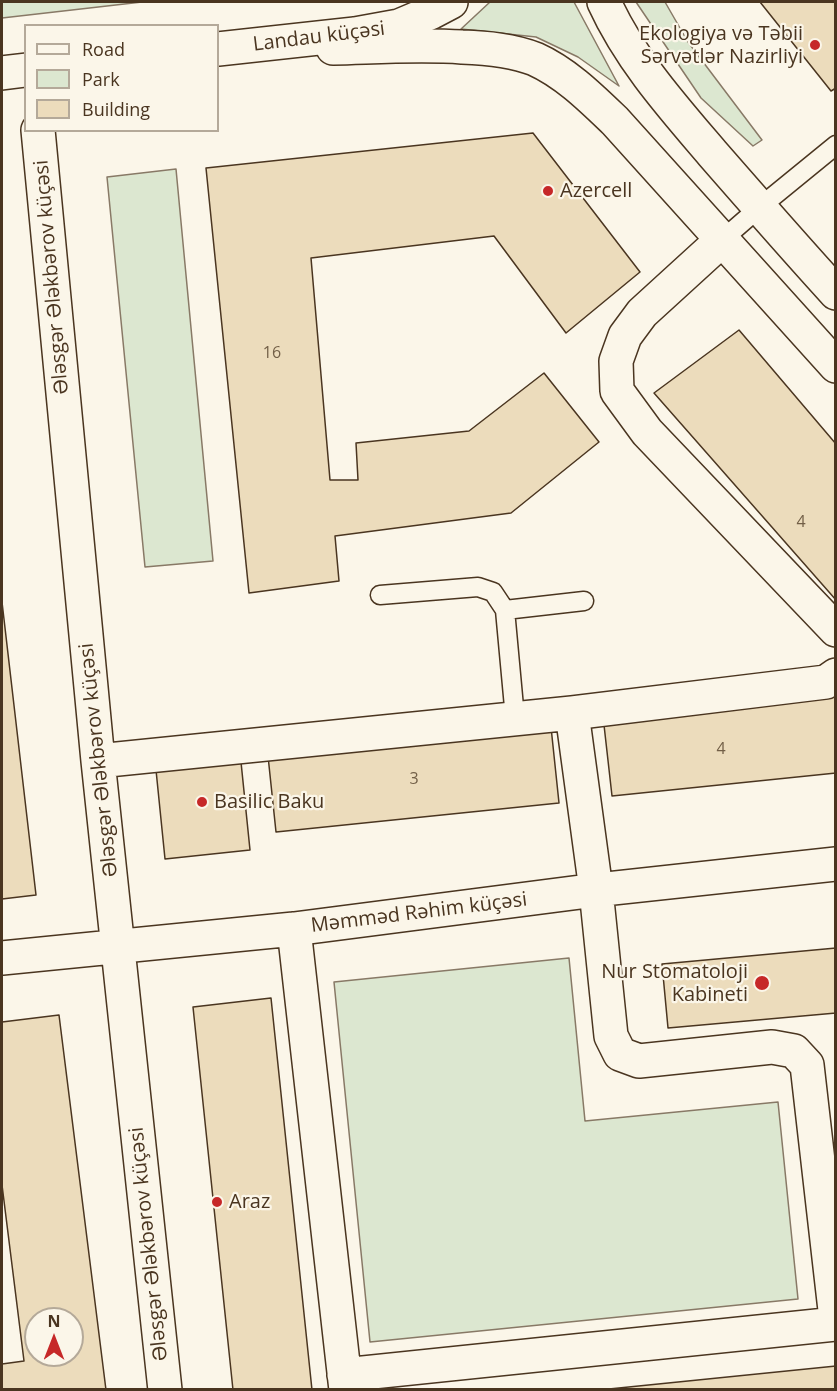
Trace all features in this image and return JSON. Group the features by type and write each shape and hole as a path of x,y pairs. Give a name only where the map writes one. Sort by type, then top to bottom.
{"street":[{"name":"Landau küçəsi","path":"219,50 355,34 399,26 451,2"},
{"path":"603,2 639,64 665,98 836,293"},
{"path":"219,50 436,45 504,50 534,59 554,69 615,121 836,366"},
{"path":"2,73 24,70"},
{"name":"Ələsgər Ələkbərov küçəsi","path":"38,132 98,761 165,1389"},
{"path":"722,240 642,313 625,336 616,361 617,392 646,432 836,630"},
{"path":"98,761 572,712 826,682 836,675"},
{"path":"572,712 596,890 611,1036 620,1054 639,1061 772,1047 794,1051 807,1065 836,1319"},
{"name":"Məmməd Rəhim küçəsi","path":"2,958 294,929 596,890 836,864"},
{"path":"294,929 345,1382 836,1324"}],"lane":[{"path":"722,240 836,145"},
{"path":"380,596 478,587 493,592 505,610 515,718"},
{"path":"505,610 584,601"}],"green space":[{"path":"2,2 142,2 2,18"},
{"path":"490,2 574,2 619,86 578,57 536,37 461,29"},
{"path":"636,2 665,2 688,42 762,140 753,146 701,98"},
{"path":"176,169 213,561 145,567 107,177"},
{"path":"569,958 585,1121 778,1102 798,1299 370,1342 334,982"}],"building":[{"name":"Ekologiya və Təbii Sərvətlər Nazirliyi","path":"760,2 836,2 836,88 831,91"},
{"path":"533,133 640,272 566,333 494,236 311,258 330,480 358,480 356,443 469,431 544,373 599,442 511,513 335,536 339,581 249,593 206,168"},
{"path":"739,330 836,444 836,600 654,393"},
{"path":"2,602 36,895 2,899"},
{"path":"836,693 836,773 612,796 604,725"},
{"path":"551,727 559,803 276,832 268,756"},
{"name":"Basilic Baku","path":"241,762 250,850 165,859 156,770"},
{"path":"836,948 836,1013 668,1028 662,964"},
{"path":"271,998 312,1390 233,1390 193,1007"},
{"path":"59,1015 106,1390 2,1390 2,1364 24,1361 2,1185 2,1022"},
{"path":"836,1366 836,1390 599,1390"}],"place":[{"name":"Ekologiya və Təbii Sərvətlər Nazirliyi","path":"815,45"},
{"name":"Azercell","path":"548,191"},
{"name":"Basilic Baku","path":"202,802"},
{"name":"Nur Stomatoloji Kabineti","path":"762,983"},
{"name":"Araz","path":"217,1202"}]}
